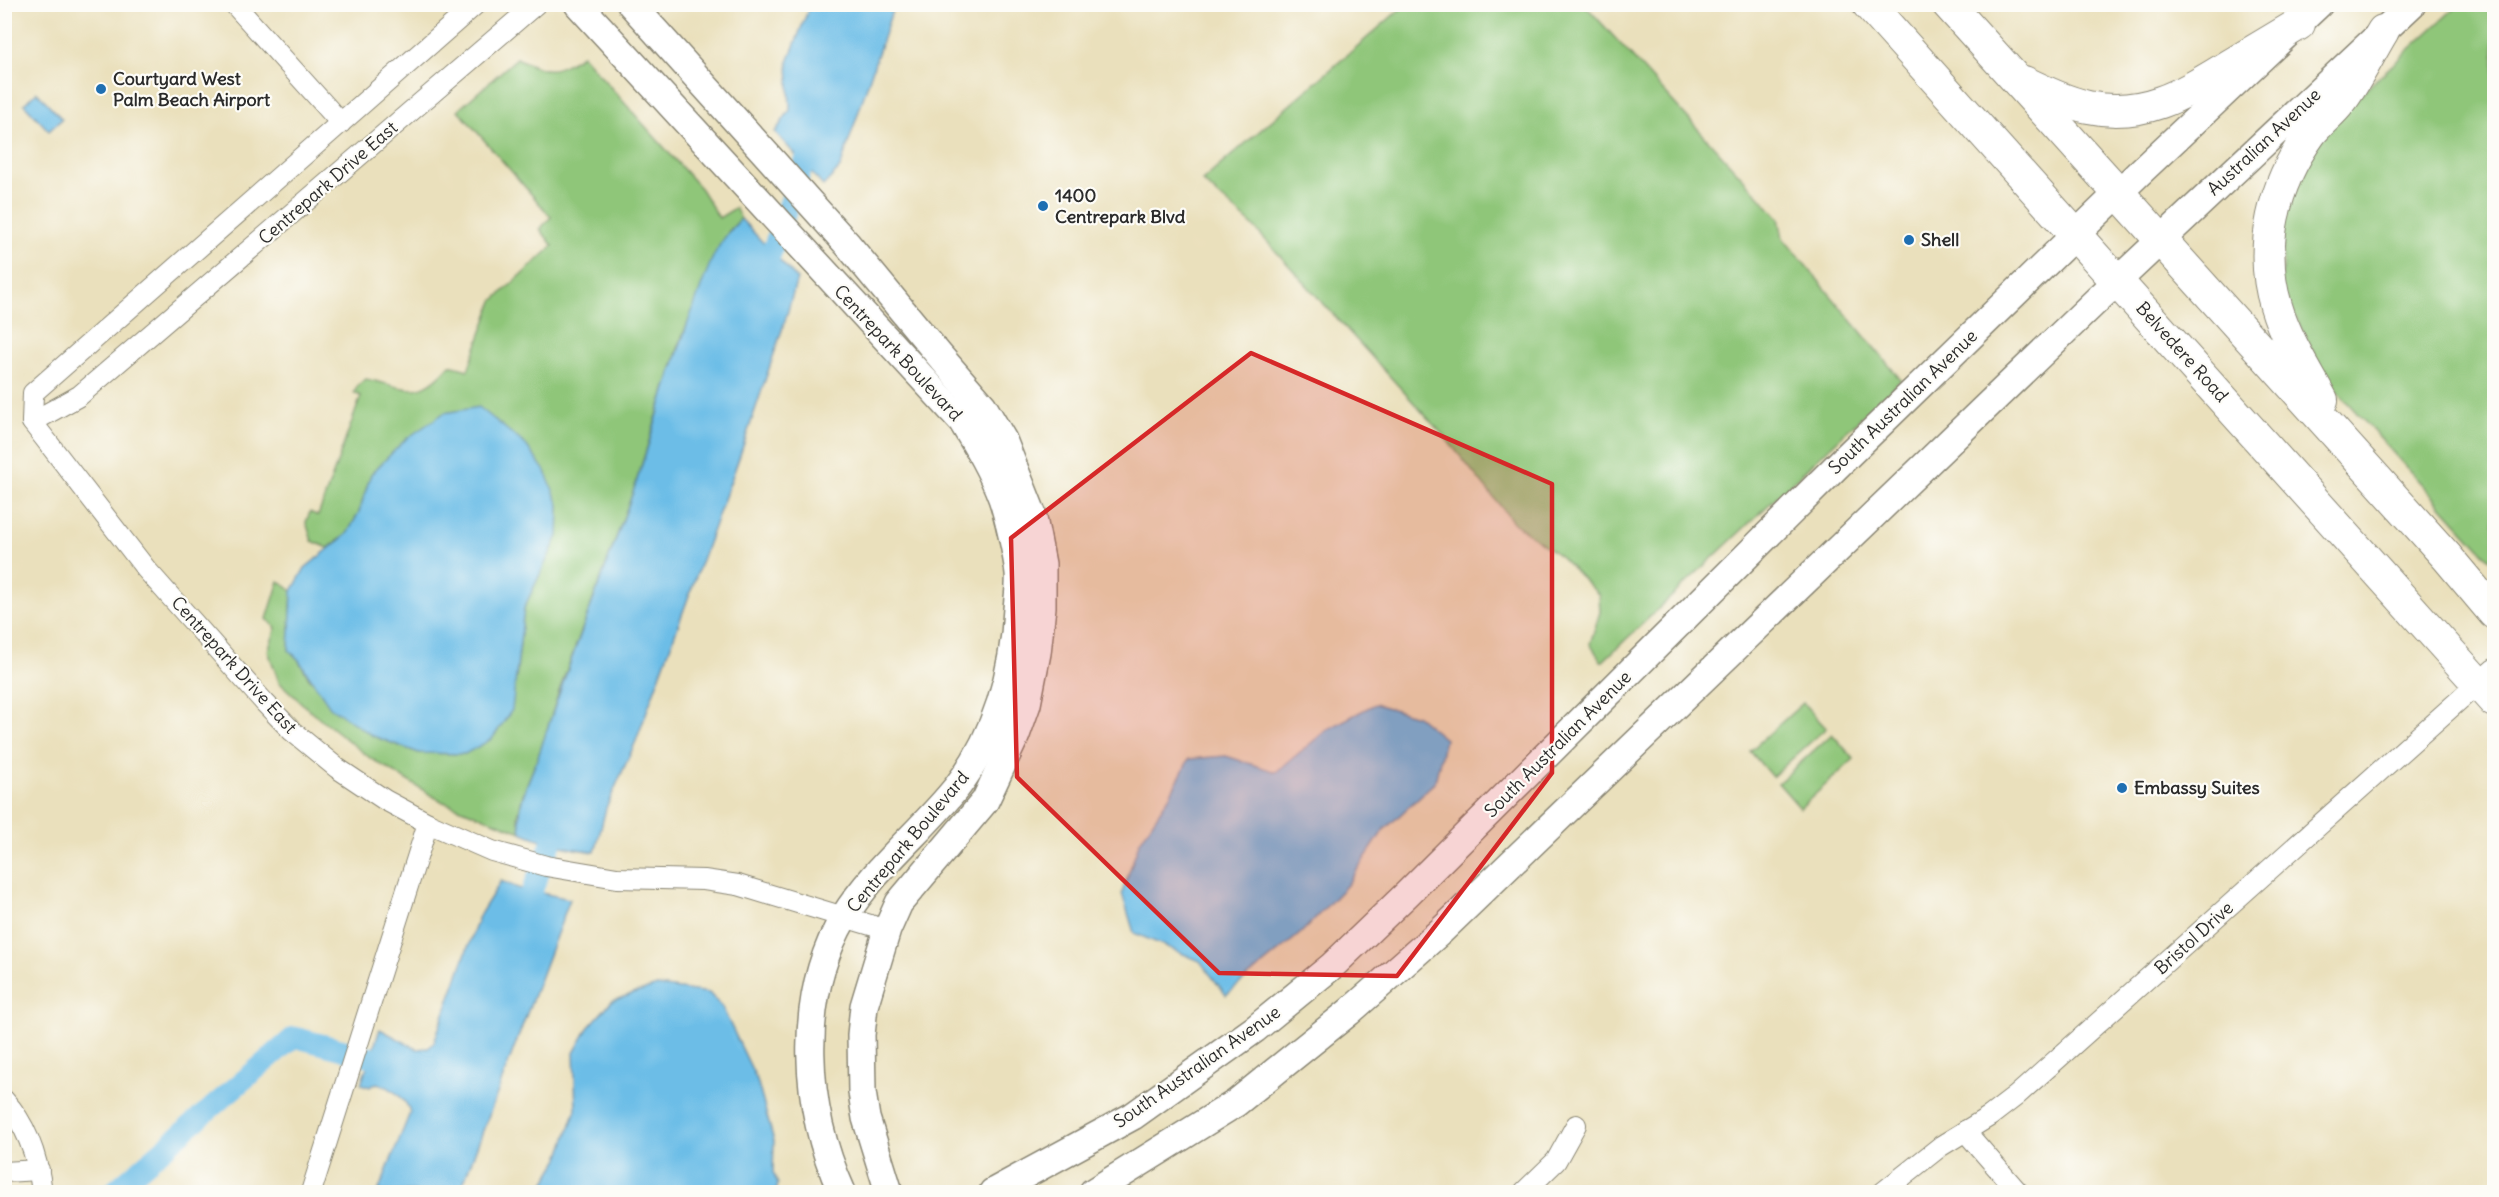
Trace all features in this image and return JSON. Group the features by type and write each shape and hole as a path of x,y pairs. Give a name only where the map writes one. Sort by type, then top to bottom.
{"main road":[{"name":"Centrepark Boulevard","path":"578,4 962,422 984,458 1002,499 1019,574 1013,653 1001,701 987,739 972,766 957,786 874,878 844,917 824,963 815,1002 811,1071 814,1106 842,1192"},
{"name":"Centrepark Boulevard","path":"631,4 848,245 983,406 1003,440 1032,513 1042,564 1042,607 1037,653 1027,704 1016,735 985,801 899,903 887,930 864,1006 860,1064 866,1118 889,1192"},
{"name":"Belvedere Road","path":"1868,4 2117,281 2489,684"},
{"path":"1948,4 2349,448 2494,613"},
{"name":"Australian Avenue","path":"2117,281 2412,4"},
{"path":"2076,235 2309,14"},
{"path":"2014,77 2058,98 2091,108 2118,110 2144,107 2184,94 2309,14"},
{"path":"2349,448 2282,323 2271,287 2268,250 2273,214 2292,164 2316,127 2341,102 2383,31"},
{"name":"South Australian Avenue","path":"993,1192 1133,1116 1255,1029 1332,966 1844,459 2076,235"},
{"path":"1093,1192 1236,1103 1349,1012 1441,931 1782,600 2117,281"}],"street":[{"path":"234,4 341,123"},
{"name":"Centrepark Drive East","path":"476,4 33,393 32,422 146,569 271,710 337,768 385,800 428,823 492,851 546,866 617,878 704,880 738,885 887,930"},
{"name":"Centrepark Drive East","path":"32,422 79,396 536,4"},
{"name":"Bristol Drive","path":"1883,1192 1927,1156 2016,1096 2489,684"},
{"path":"311,1192 428,823"},
{"path":"4,1100 24,1127 39,1170 42,1192"},
{"path":"1524,1192 1556,1161 1576,1125"},
{"path":"1965,1131 2019,1192"},
{"path":"4,1172 39,1170"}],"highlighted area":[{"path":"1251,353 1552,484 1552,773 1397,976 1219,973 1017,777 1011,538"}],"green space":[{"path":"1496,4 1585,5 1779,218 1783,238 1901,380 1602,662 1590,644 1600,612 1599,595 1561,557 1514,523 1444,436 1252,225 1202,181 1405,5 1484,7"},
{"path":"2458,5 2494,5 2494,564 2327,380 2282,290 2283,208 2331,121"},
{"path":"582,55 701,189 719,218 735,208 741,219 728,232 681,339 633,492 523,794 518,816 521,832 441,801 370,758 307,708 279,682 268,651 276,628 267,619 279,581 292,591 289,650 298,659 309,678 373,736 419,753 465,754 516,679 524,608 558,536 559,505 479,408 444,413 371,474 359,512 347,534 328,548 312,541 306,522 310,512 318,516 361,396 354,393 358,385 366,379 402,388 420,388 439,377 450,365 468,370 493,301 553,246 540,229 551,217 458,110 517,58 536,67 550,69 564,65"},
{"path":"1803,703 1826,728 1772,777 1750,751"},
{"path":"1832,734 1854,759 1800,808 1778,783"}],"water":[{"path":"810,5 894,5 840,168 823,186 775,132 790,110 788,62"},
{"path":"37,92 62,119 49,131 24,104"},
{"path":"741,219 797,279 785,321 738,461 636,741 606,808 595,852 548,842 521,832 520,809 526,788 633,492 704,278 719,246"},
{"path":"479,407 526,445 545,471 559,505 558,536 524,608 512,710 492,739 465,754 419,753 373,736 330,707 298,659 289,650 292,591 305,568 347,534 359,512 371,474 406,439 444,413"},
{"path":"1375,704 1417,716 1445,739 1435,782 1383,831 1347,885 1301,933 1226,995 1200,961 1134,933 1122,893 1139,843 1169,797 1189,759 1226,756 1276,772 1328,729"},
{"path":"501,881 518,888 570,899 460,1192 378,1192 410,1113 406,1103 387,1087 377,1083 370,1087 361,1084 380,1029 417,1049 428,1048 434,1042 479,916"},
{"path":"657,986 709,993 722,1007 757,1080 774,1141 773,1172 778,1184 776,1192 539,1192 559,1159 576,1109 574,1053 588,1028 612,1001"}],"waterway":[{"path":"762,278 813,139"},
{"path":"522,916 561,819"},
{"path":"113,1192 294,1037 397,1064"}],"place":[{"name":"Courtyard West Palm Beach Airport","path":"101,89"},
{"name":"1400 Centrepark Blvd","path":"1043,206"},
{"name":"Shell","path":"1909,240"},
{"name":"Embassy Suites","path":"2122,788"}]}
